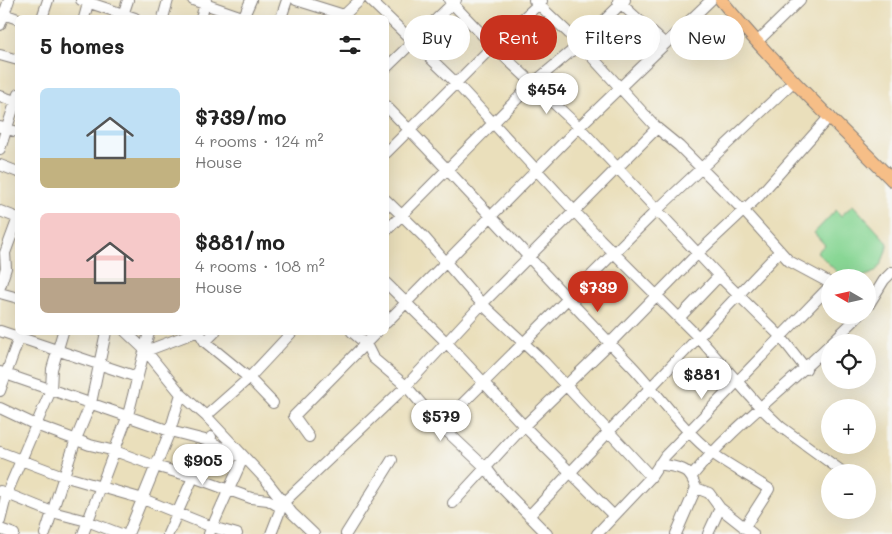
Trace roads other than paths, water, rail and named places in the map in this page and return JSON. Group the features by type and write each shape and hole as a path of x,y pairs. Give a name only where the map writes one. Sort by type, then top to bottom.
{"main road":[{"path":"721,0 794,81 892,180"}],"street":[{"path":"0,25 2,14 9,0"},
{"path":"43,15 48,0"},
{"path":"123,15 128,0"},
{"path":"164,15 168,0"},
{"path":"193,0 205,2 239,15"},
{"path":"245,15 251,0"},
{"path":"282,15 286,0"},
{"path":"296,0 330,5 342,15"},
{"path":"344,15 360,0"},
{"path":"370,0 385,15"},
{"path":"389,320 579,127 710,0"},
{"path":"757,42 800,0"},
{"path":"84,15 86,1 121,15"},
{"path":"439,15 453,1 480,31"},
{"path":"524,15 538,1 567,31"},
{"path":"608,15 621,1 665,44"},
{"path":"202,15 205,2"},
{"path":"2,14 15,18"},
{"path":"389,19 404,35"},
{"path":"389,65 404,49"},
{"path":"0,55 15,59"},
{"path":"389,228 447,169 494,125 532,84 567,55"},
{"path":"431,60 457,84 614,253 698,337 760,406 781,427 832,464"},
{"path":"389,150 480,60"},
{"path":"507,60 579,127 719,276 781,337 806,369"},
{"path":"595,60 657,128 679,146 797,267 821,280"},
{"path":"441,425 482,382 568,300 657,210 794,81"},
{"path":"0,96 15,99"},
{"path":"0,149 15,106"},
{"path":"389,109 492,215 568,300 651,385 689,430 711,452 769,489 748,531 720,508 709,493 696,488"},
{"path":"454,504 524,426 743,210 830,116"},
{"path":"271,534 282,505 406,386 482,304 657,128"},
{"path":"0,165 15,171"},
{"path":"389,203 446,262 482,304 545,363 565,387 651,477"},
{"path":"0,211 15,217"},
{"path":"0,287 6,268 2,252 15,223"},
{"path":"529,516 780,250"},
{"path":"876,288 892,272"},
{"path":"679,318 719,276"},
{"path":"389,286 614,516"},
{"path":"0,293 15,297"},
{"path":"598,534 651,477 659,464 689,430 821,295"},
{"path":"840,334 851,324"},
{"path":"0,331 15,334"},
{"path":"0,391 3,374 21,335 57,350 137,377"},
{"path":"0,521 3,492 21,460 50,390 52,369 62,335"},
{"path":"45,534 76,438 91,403 101,365 106,335"},
{"path":"129,335 146,351 181,394 206,416 243,458 266,480 282,505 314,534"},
{"path":"83,534 128,415 149,335"},
{"path":"146,351 190,335"},
{"path":"200,335 205,342 249,378 272,403"},
{"path":"205,342 213,335"},
{"path":"206,416 249,378 289,335"},
{"path":"356,335 366,344 373,358 406,386 441,425 487,469 500,486 547,534"},
{"path":"310,438 294,416 374,335"},
{"path":"692,476 711,452 760,406 806,369 821,353"},
{"path":"3,374 170,430 209,441 243,458"},
{"path":"128,534 170,430 181,394"},
{"path":"0,408 36,425 76,438 90,445 115,450 155,466 194,477 251,498 268,500 282,505"},
{"path":"168,534 216,428"},
{"path":"0,452 63,476 143,499 177,512 211,530 237,534"},
{"path":"211,530 227,490 243,458"},
{"path":"346,534 392,460"},
{"path":"659,464 686,470 692,476 696,488 676,534"},
{"path":"3,492 52,512 87,521 120,534"},
{"path":"708,534 720,508"},
{"path":"0,528 14,534"}]}
